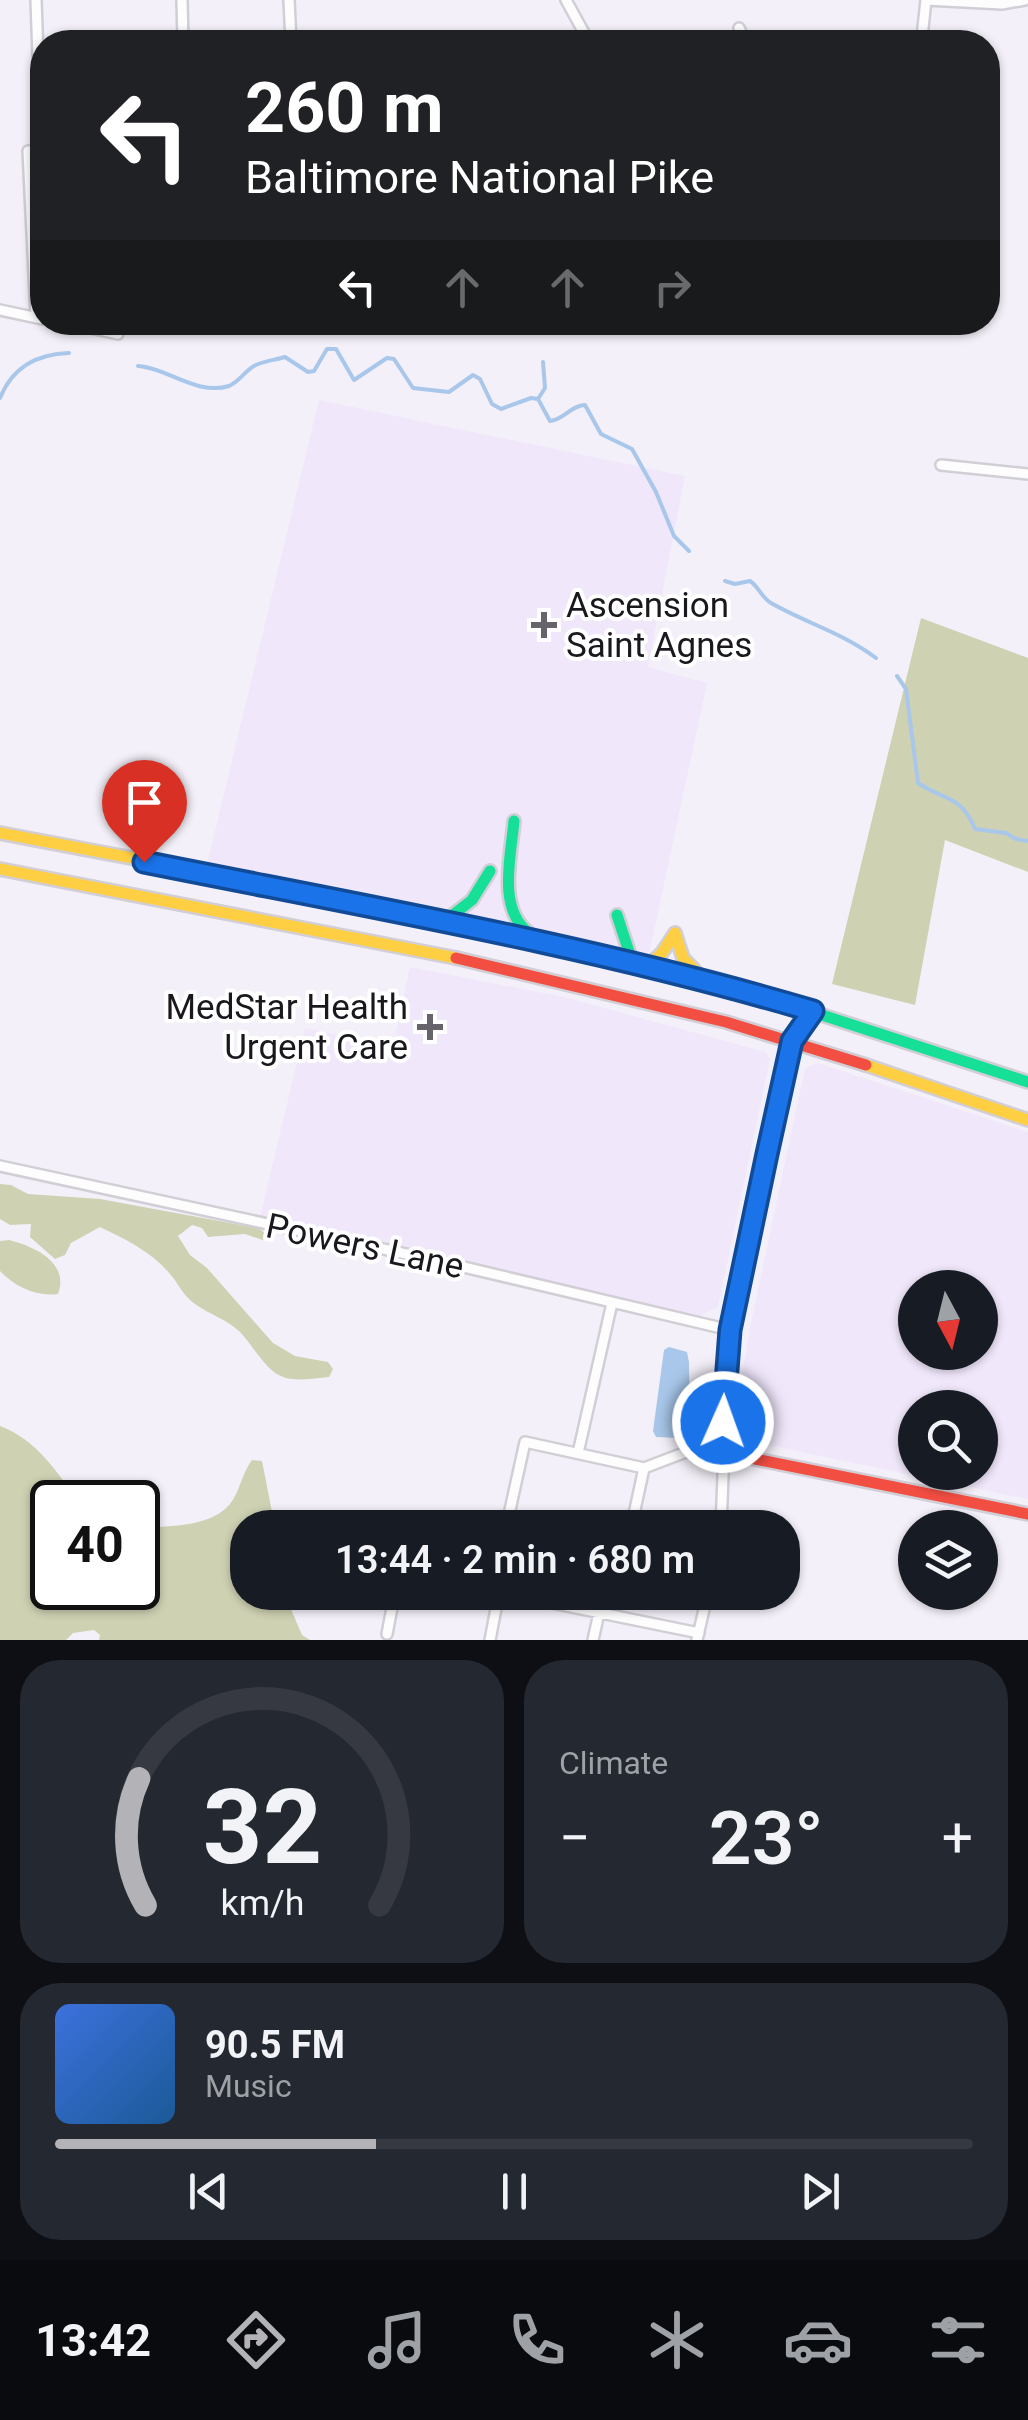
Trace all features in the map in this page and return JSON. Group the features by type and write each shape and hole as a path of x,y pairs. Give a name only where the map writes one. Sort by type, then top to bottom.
{"main road":[{"path":"514,821 512,916 522,931 562,945"},
{"path":"0,833 649,965 813,1011 1028,1082"},
{"path":"0,869 494,966 661,1005 792,1041 1028,1120"},
{"path":"445,921 476,899 490,871"},
{"path":"618,915 632,962"},
{"path":"649,965 675,933 683,958 704,980"},
{"path":"813,1011 792,1041 730,1330 723,1396 724,1449 755,1459 1028,1514"}],"street":[{"path":"36,0 37,30"},
{"path":"182,0 183,30"},
{"path":"289,0 290,30"},
{"path":"566,0 582,30"},
{"path":"923,30 926,0 1002,4 1025,0"},
{"path":"0,310 30,316"},
{"path":"941,465 1028,474"},
{"name":"Powers Lane","path":"0,1166 434,1260 730,1330"},
{"path":"578,1454 612,1303"},
{"path":"510,1510 525,1442 644,1468 694,1449 724,1449 722,1510"},
{"path":"635,1510 644,1468"},
{"path":"387,1634 392,1610"},
{"path":"490,1640 496,1610"},
{"path":"584,1610 698,1637 704,1610"},
{"path":"594,1640 599,1613"}],"shaded area":[{"path":"319,400 685,476 648,667 707,683 649,955 207,864"},
{"path":"410,967 564,997 766,1052 770,1059 718,1307 698,1317 260,1217 305,1028 393,1046"},
{"path":"818,1063 1028,1132 1028,1499 985,1490 998,1490 998,1390 898,1390 898,1472 748,1441 743,1370 805,1068"}],"green space":[{"path":"921,618 1028,658 1028,872 945,840 915,1005 832,984"},
{"path":"0,1184 28,1194 100,1199 258,1228 272,1238 263,1240 245,1234 208,1237 202,1228 192,1225 178,1236 190,1255 207,1268 273,1343 295,1356 328,1362 333,1369 329,1377 294,1379 277,1374 236,1328 191,1301 155,1259 100,1227 71,1243 65,1255 55,1259 30,1237 31,1224 10,1225 0,1219"},
{"path":"9,1240 38,1251 54,1264 59,1273 58,1294 27,1290 0,1271 0,1241"},
{"path":"0,1426 35,1448 63,1480 30,1480 30,1610 160,1610 160,1526 199,1522 221,1512 230,1504 252,1460 262,1461 272,1510 230,1510 230,1610 291,1610 302,1635 310,1640 99,1640 100,1635 94,1630 73,1633 66,1640 0,1640"}],"water":[{"path":"669,1347 687,1352 689,1362 690,1427 689,1433 678,1438 656,1437 653,1431 664,1350"}],"waterway":[{"path":"138,366 194,385 217,388 233,384 258,364 285,357 308,372 314,371 327,349 336,349 354,380 387,358 394,359 413,388 449,392 473,375 480,379 492,404 501,409 538,399 550,421 585,405 601,434 632,449 674,536 689,551"},
{"path":"0,398 11,378 27,365 46,356 69,353"},
{"path":"538,399 545,388 543,362"},
{"path":"725,581 750,581 771,603 876,658"},
{"path":"897,676 906,689 918,783 958,805 975,829 1028,841"}],"traffic: fast":[{"path":"514,821 509,896 519,923 529,933"},
{"path":"445,921 472,900 490,871"},
{"path":"617,915 632,961"},
{"path":"788,1004 1028,1082"}],"traffic: slow":[{"path":"0,833 495,930 788,1004"},
{"path":"0,869 456,958"},
{"path":"675,933 683,958 702,978"},
{"path":"649,965 675,933"},
{"path":"866,1065 1028,1120"}],"traffic: jam":[{"path":"456,958 726,1022 866,1065"},
{"path":"813,1011 791,1041 746,1244 729,1347 724,1449 755,1459 1028,1514"}],"place":[{"name":"Ascension Saint Agnes","path":"544,625"},
{"name":"MedStar Health Urgent Care","path":"430,1027"}],"route":[{"path":"144,862 562,945 813,1011 792,1041 767,1154 730,1330 723,1422"}]}
